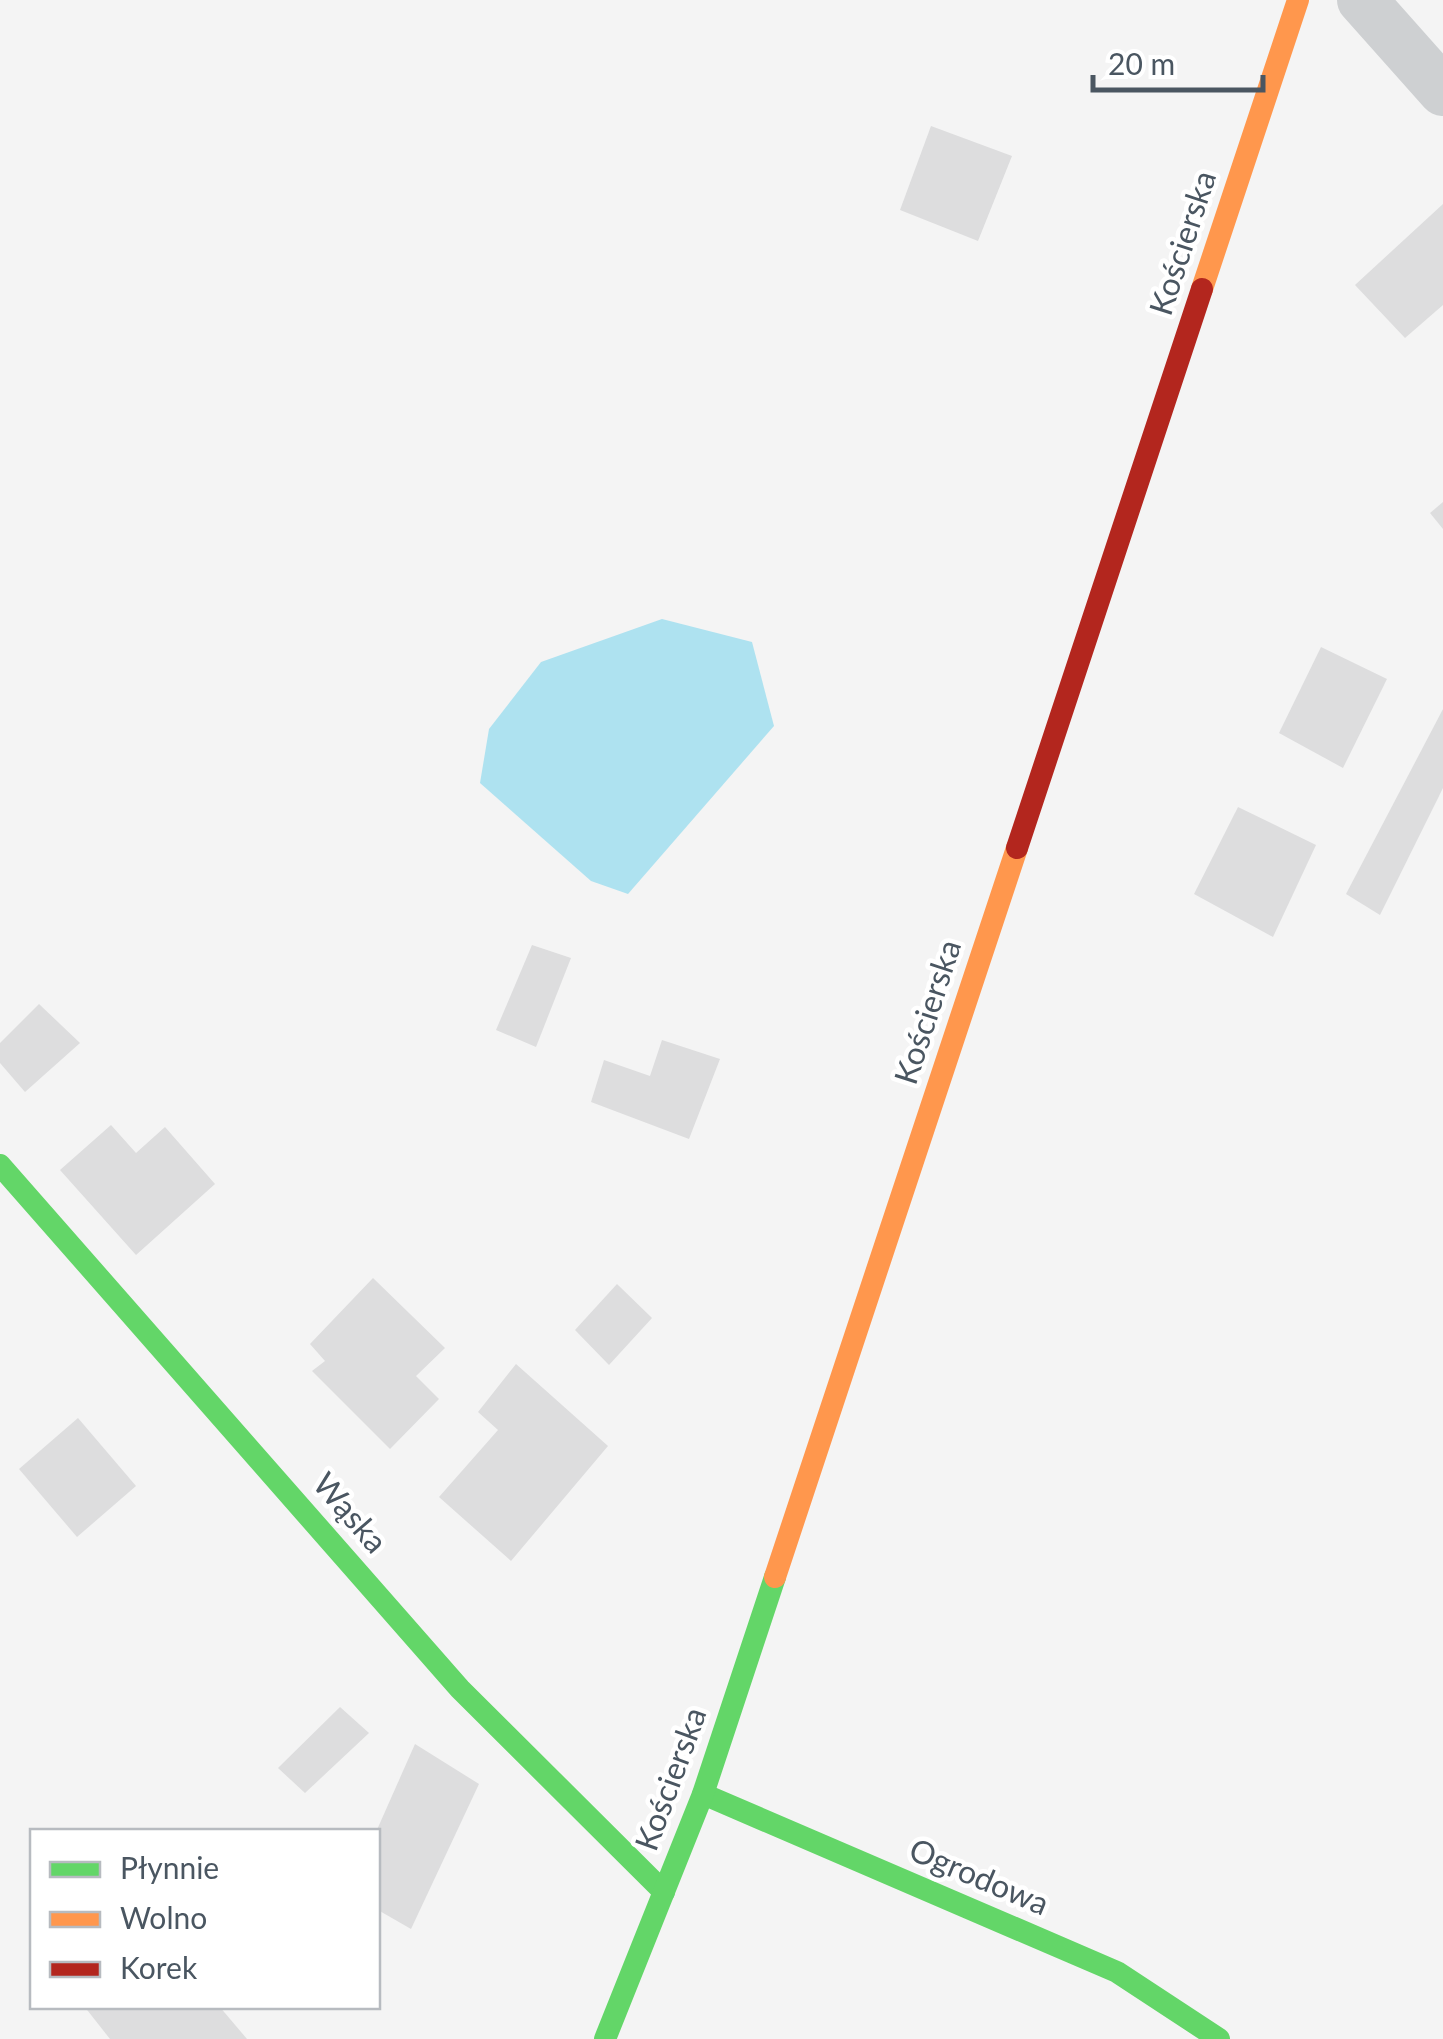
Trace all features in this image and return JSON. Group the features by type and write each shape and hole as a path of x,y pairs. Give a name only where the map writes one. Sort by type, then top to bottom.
{"main road":[{"name":"Kościerska","path":"605,2039 703,1794 1298,0"},
{"name":"Wąska","path":"0,1165 460,1689 664,1892"},
{"name":"Ogrodowa","path":"703,1794 1117,1972 1220,2039"}],"street":[{"path":"1362,0 1443,92"}],"water":[{"path":"662,619 752,642 774,726 628,894 591,881 480,783 489,729 541,662"}],"building":[{"path":"931,126 1012,156 978,241 900,210"},
{"path":"1443,204 1443,305 1405,338 1355,285"},
{"path":"1443,502 1443,529 1430,513"},
{"path":"1321,647 1387,679 1343,768 1279,733"},
{"path":"1443,709 1443,788 1380,915 1346,894"},
{"path":"1238,807 1316,845 1273,937 1194,894"},
{"path":"532,945 571,958 536,1047 496,1030"},
{"path":"39,1004 80,1043 25,1092 0,1063 0,1043"},
{"path":"662,1040 720,1059 689,1139 591,1102 604,1060 650,1076"},
{"path":"111,1125 136,1153 165,1127 215,1184 136,1255 60,1170"},
{"path":"373,1278 445,1348 416,1376 439,1399 390,1449 312,1371 325,1361 310,1344"},
{"path":"617,1284 652,1318 609,1365 575,1330"},
{"path":"516,1364 608,1446 511,1561 439,1497 498,1430 478,1412"},
{"path":"78,1418 136,1486 77,1537 19,1469"},
{"path":"340,1707 369,1733 305,1793 278,1768"},
{"path":"415,1744 479,1784 411,1929 380,1911 377,1829"},
{"path":"86,2009 222,2009 247,2039 110,2039"}],"traffic: fast":[{"path":"0,1165 460,1689 664,1892"},
{"path":"605,2039 703,1794 775,1577"},
{"path":"703,1794 1117,1972 1219,2039"}],"traffic: slow":[{"path":"1202,289 1298,0"},
{"path":"775,1577 1017,848"}],"traffic: jam":[{"path":"1017,848 1202,289"}]}
